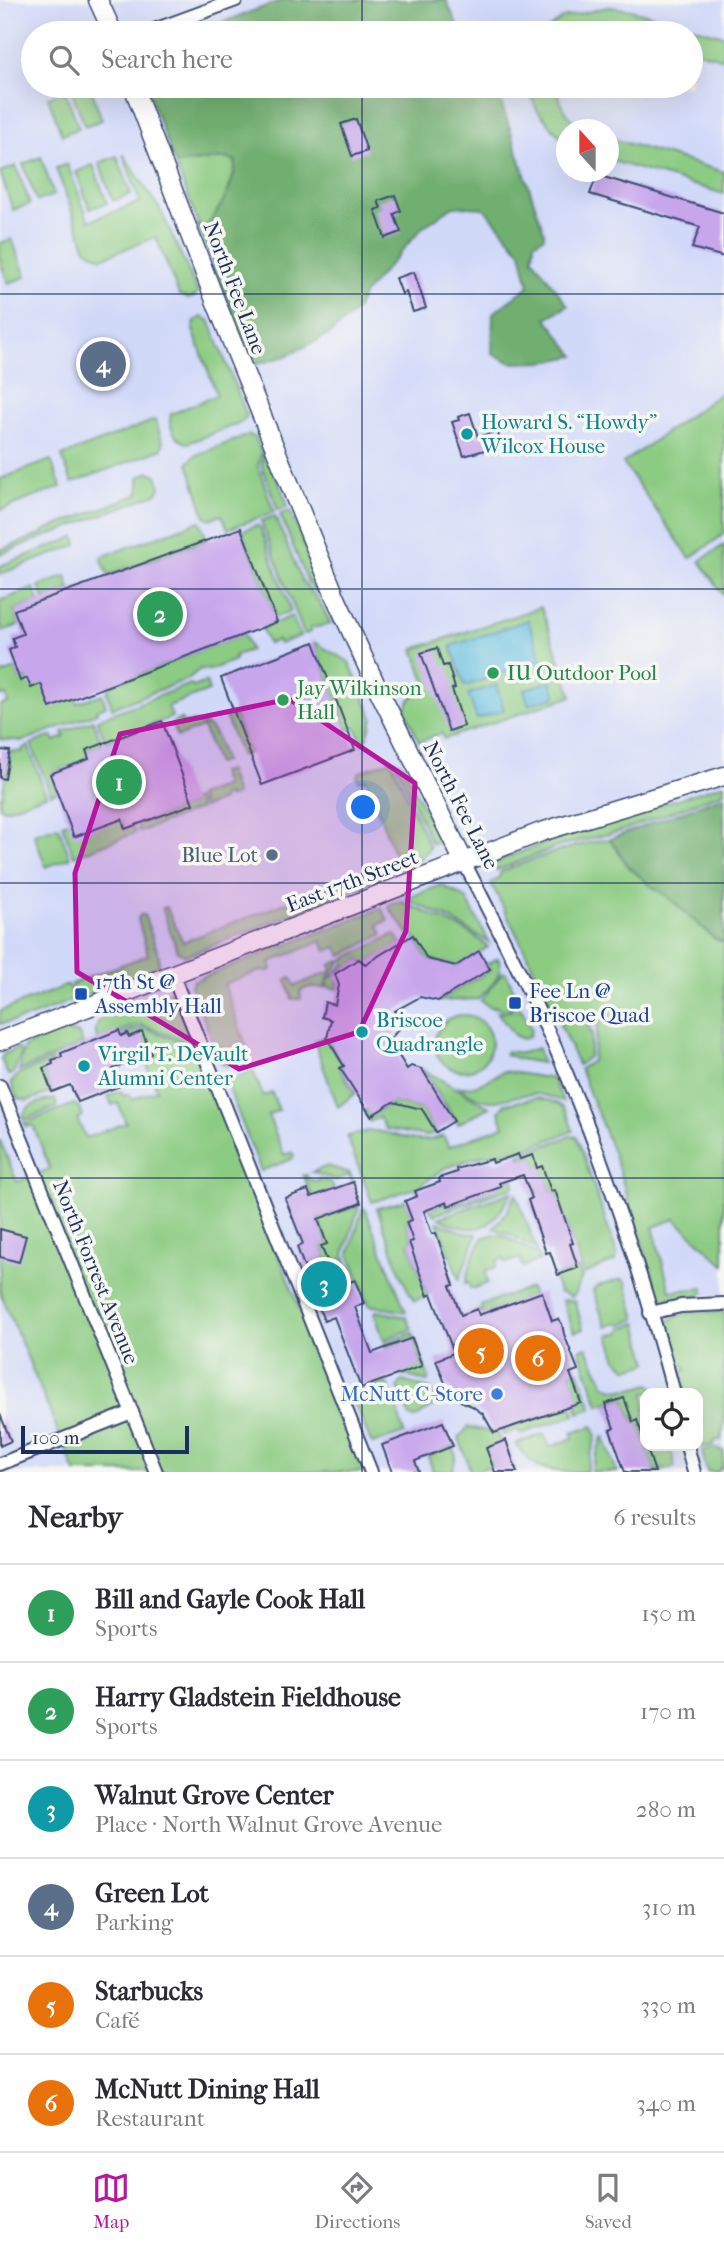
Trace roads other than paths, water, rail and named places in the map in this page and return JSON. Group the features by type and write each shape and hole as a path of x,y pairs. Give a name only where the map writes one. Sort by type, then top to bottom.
{"street":[{"path":"98,0 108,21"},
{"path":"179,21 236,0"},
{"name":"North Fee Lane","path":"138,98 215,300 335,596 374,683 512,954 563,1066 625,1228 672,1388"},
{"name":"East 17th Street","path":"0,1041 541,832 724,776"},
{"path":"173,976 371,1472"},
{"name":"North Forrest Avenue","path":"0,1086 156,1472"},
{"path":"650,1313 681,1306 718,1304"},
{"path":"0,1464 132,1412"},
{"path":"688,1451 694,1472"}],"water":[{"path":"528,620 542,660 465,686 451,646"},
{"path":"551,681 556,696 529,705 524,690"},
{"path":"496,685 504,710 477,719 468,694"}],"place":[{"name":"Green Lot","path":"103,364"},
{"name":"Howard S. “Howdy” Wilcox House","path":"467,434"},
{"name":"Harry Gladstein Fieldhouse","path":"160,614"},
{"name":"IU Outdoor Pool","path":"493,673"},
{"name":"Jay Wilkinson Hall","path":"283,700"},
{"name":"Bill and Gayle Cook Hall","path":"119,782"},
{"name":"Blue Lot","path":"272,855"},
{"name":"17th St @ Assembly Hall","path":"81,994"},
{"name":"Fee Ln @ Briscoe Quad","path":"515,1003"},
{"name":"Briscoe Quadrangle","path":"362,1032"},
{"name":"Virgil T. DeVault Alumni Center","path":"84,1066"},
{"name":"Walnut Grove Center","path":"324,1284"},
{"name":"Starbucks","path":"481,1351"},
{"name":"McNutt Dining Hall","path":"538,1358"},
{"name":"McNutt C-Store","path":"497,1394"}]}
